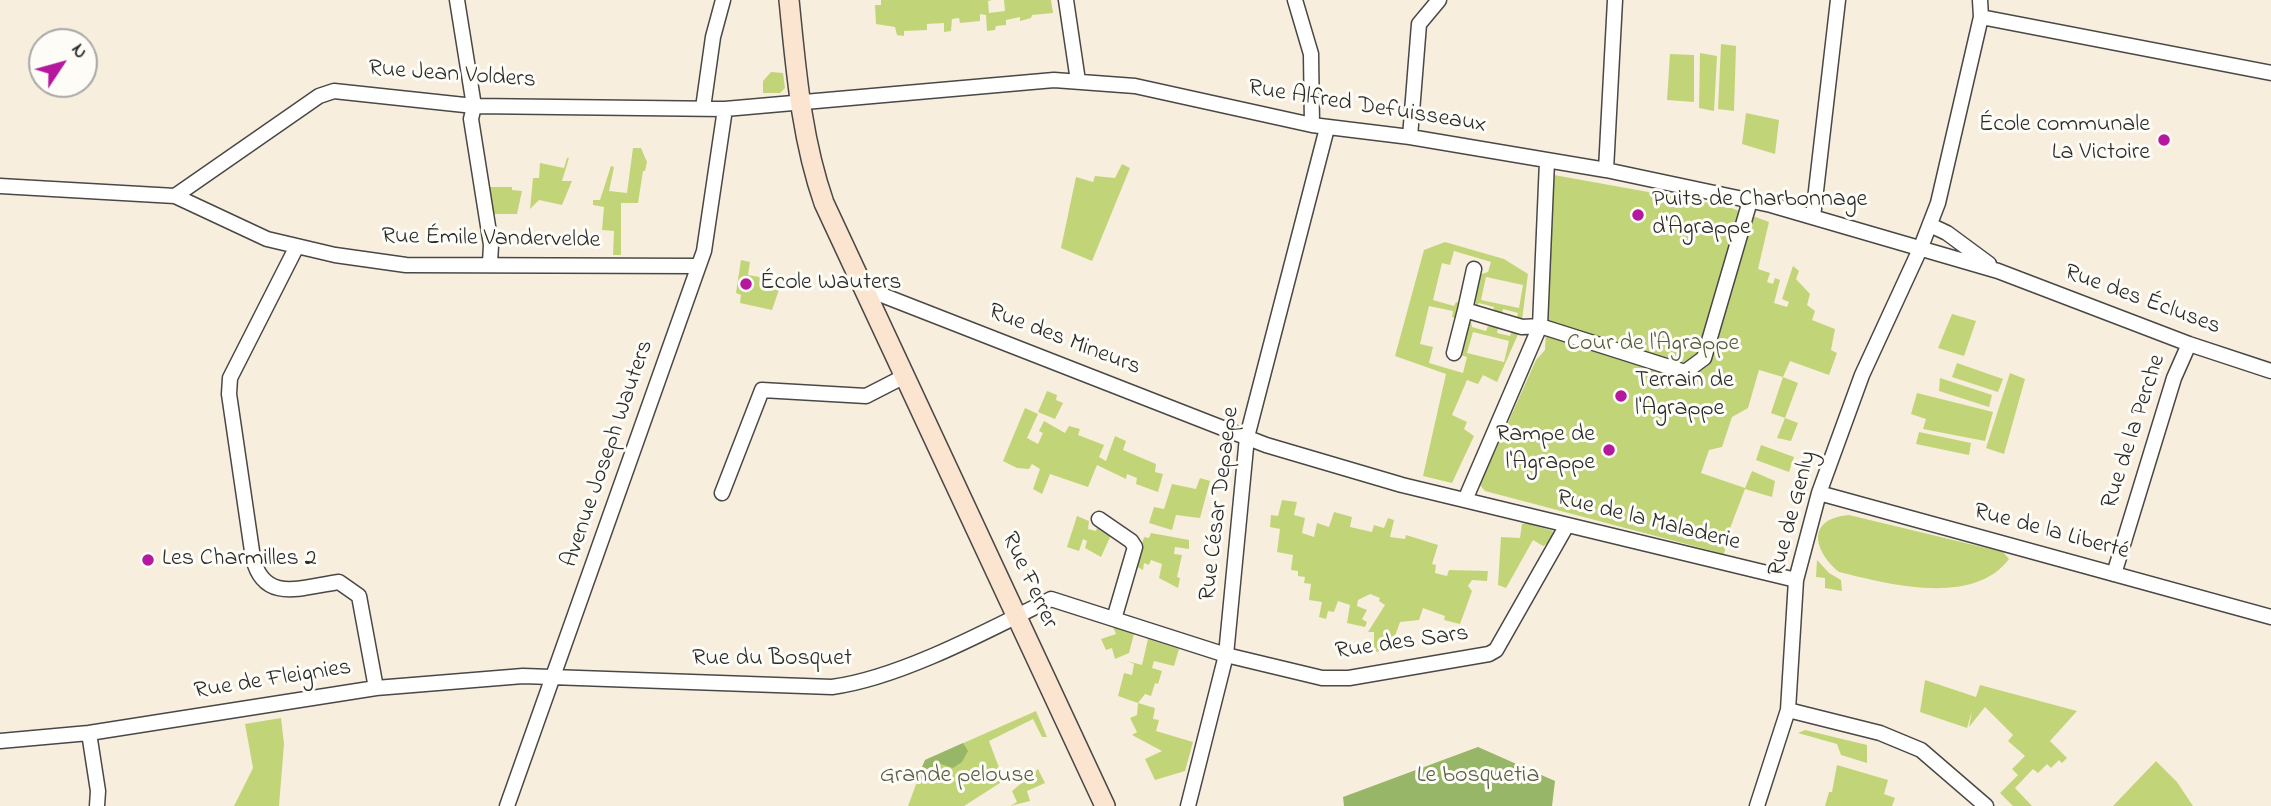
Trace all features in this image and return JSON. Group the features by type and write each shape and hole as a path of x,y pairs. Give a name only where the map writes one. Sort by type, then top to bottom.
{"main road":[{"name":"Rue Ferrer","path":"789,0 799,101 816,179 1105,806"}],"street":[{"path":"457,0 474,106 471,119 491,245 490,263"},
{"path":"703,108 713,37 723,0"},
{"path":"1066,0 1079,81"},
{"name":"Rue César Depaepe","path":"1188,806 1226,654 1247,437 1320,127 1311,54 1295,0"},
{"path":"1410,137 1419,24 1439,0"},
{"path":"1606,170 1615,0"},
{"path":"1813,218 1838,0"},
{"name":"Rue de Genly","path":"1757,806 1788,710 1796,580 1819,494 1862,375 1938,204 1981,17 1980,0"},
{"path":"1981,17 2271,73"},
{"name":"Rue Alfred Defuisseaux","path":"799,101 1079,81 1135,86 1320,127 1410,137 1606,170 1750,201 1921,247 1998,271"},
{"name":"Rue Jean Volders","path":"175,196 319,96 334,91 474,106 725,109 799,101"},
{"name":"Avenue Joseph Wauters","path":"508,806 704,251 725,109"},
{"path":"1465,500 1540,326 1547,161"},
{"name":"Rue Émile Vandervelde","path":"0,186 175,196 267,239 406,265 490,263 698,266"},
{"path":"1465,310 1522,327 1540,326 1685,372 1704,358 1750,201"},
{"path":"1930,225 1947,233 1998,271"},
{"path":"297,246 230,378 229,394 253,558 257,577 271,587 291,589 339,582 359,596 376,688"},
{"path":"1454,353 1475,269"},
{"name":"Rue des Écluses","path":"1998,271 2189,344 2271,371"},
{"name":"Rue des Mineurs","path":"864,288 1247,437"},
{"name":"Rue de la Perche","path":"2114,574 2174,378 2189,344"},
{"path":"722,493 762,390 866,396 905,376"},
{"name":"Rue de la Maladerie","path":"1247,437 1402,485 1796,580"},
{"name":"Rue de la Liberté","path":"1819,494 2271,617"},
{"path":"1099,519 1135,547 1114,619"},
{"name":"Rue des Sars","path":"1017,616 1051,599 1226,654 1322,678 1349,678 1489,654 1504,640 1567,525"},
{"name":"Rue du Bosquet","path":"554,678 832,687 861,683 1017,616"},
{"name":"Rue de Fleignies","path":"0,741 89,733 376,688 523,676 554,678"},
{"path":"1788,710 1880,733 1921,750 1986,806"},
{"path":"89,733 98,791 96,806"}],"green space":[{"path":"881,0 992,0 988,1 989,13 1005,11 1004,0 1051,0 1053,13 1032,15 1031,18 1020,21 1020,17 1006,20 1006,25 987,31 986,15 980,14 980,21 960,23 959,18 952,19 951,31 944,32 944,23 927,24 927,30 904,31 904,36 897,35 895,27 876,24 875,5 881,5"},
{"path":"1721,44 1736,46 1734,111 1718,109"},
{"path":"1700,53 1717,56 1714,111 1699,108"},
{"path":"1670,54 1694,55 1694,102 1667,100"},
{"path":"771,72 783,73 785,88 780,93 763,93 763,81"},
{"path":"1746,113 1779,120 1775,154 1742,144"},
{"path":"633,148 641,148 647,162 638,203 621,203 621,255 613,255 614,231 602,230 604,207 593,205 593,200 600,200 611,166 614,167 609,191 627,193"},
{"path":"567,158 562,181 572,181 562,205 539,200 530,209 533,178 539,178 540,163 564,168"},
{"path":"1122,164 1130,168 1092,261 1061,248 1076,177 1093,182 1095,176 1115,178"},
{"name":"Cour de l'Agrappe","path":"1554,175 1726,206 1769,222 1758,269 1770,273 1767,282 1773,284 1775,278 1780,280 1774,303 1787,307 1789,302 1782,299 1793,266 1799,271 1796,279 1810,294 1807,305 1815,311 1812,320 1835,329 1831,350 1837,353 1829,375 1790,361 1783,377 1759,370 1748,408 1732,417 1722,447 1709,450 1701,473 1745,488 1752,471 1775,481 1772,497 1745,489 1729,531 1724,554 1485,491 1480,485 1536,360 1545,350"},
{"path":"489,187 512,187 512,190 522,191 517,214 494,214"},
{"path":"1445,242 1504,259 1528,274 1522,320 1517,318 1518,313 1503,309 1502,314 1493,312 1494,307 1479,303 1475,308 1479,275 1488,272 1491,262 1454,251 1450,265 1442,263 1433,300 1454,306 1456,302 1459,303 1455,318 1452,317 1453,311 1429,306 1420,344 1433,347 1429,363 1463,373 1467,357 1460,355 1471,321 1472,327 1486,331 1488,326 1498,328 1497,333 1510,336 1512,331 1519,332 1497,382 1483,375 1478,384 1467,380 1452,415 1467,422 1464,429 1474,436 1452,483 1423,476 1446,374 1395,356 1424,250","holes":["1486,277 1523,285 1519,308 1481,300","1473,332 1509,341 1504,362 1467,353"]},
{"path":"741,260 750,262 748,275 782,281 772,310 740,303 741,295 736,293"},
{"path":"1952,314 1976,321 1964,356 1938,348"},
{"path":"1957,363 2003,379 1998,392 1952,377"},
{"path":"2010,373 2025,379 2004,454 1986,448"},
{"path":"1783,377 1798,383 1785,418 1771,413"},
{"path":"1940,378 1992,395 1989,407 1939,391"},
{"path":"1047,391 1057,395 1056,400 1063,403 1055,419 1038,412"},
{"path":"1917,393 1993,412 1985,441 1923,429 1926,419 1911,414"},
{"path":"1025,408 1038,414 1027,438 1038,444 1043,433 1039,431 1044,421 1065,433 1069,426 1080,429 1078,435 1104,445 1099,457 1106,461 1115,436 1126,441 1123,450 1156,464 1155,472 1163,474 1158,492 1136,484 1137,478 1127,474 1126,479 1097,465 1088,487 1050,474 1042,494 1033,489 1040,469 1032,464 1029,469 1017,468 1003,461"},
{"path":"1785,418 1798,423 1791,441 1777,438"},
{"path":"1919,432 1971,443 1969,455 1916,444"},
{"path":"1761,445 1794,457 1789,472 1756,460"},
{"path":"1200,478 1210,481 1200,518 1176,515 1172,530 1149,523 1154,507 1164,509 1172,484 1196,489"},
{"path":"1282,500 1297,502 1294,515 1305,518 1302,533 1314,537 1317,523 1329,527 1334,512 1352,517 1350,527 1372,532 1374,525 1384,528 1388,518 1394,520 1390,537 1405,539 1406,535 1438,545 1432,564 1436,565 1435,573 1447,576 1449,570 1488,571 1487,581 1472,580 1468,586 1472,591 1460,624 1444,620 1445,616 1423,608 1419,620 1400,622 1394,639 1386,640 1382,651 1374,652 1374,632 1368,632 1385,605 1379,601 1380,598 1370,594 1358,600 1357,606 1367,610 1362,619 1367,622 1365,627 1347,623 1350,605 1338,601 1334,612 1328,611 1326,619 1319,617 1322,602 1309,600 1311,584 1304,583 1305,577 1298,576 1298,571 1291,570 1293,555 1277,552 1280,529 1270,527 1271,515 1278,516"},
{"path":"1849,515 2003,552 2009,559 1993,574 1974,583 1952,587 1905,586 1839,572 1824,554 1818,537 1826,522"},
{"path":"1077,516 1089,521 1088,529 1096,531 1098,525 1111,535 1101,557 1085,548 1087,541 1083,539 1079,551 1067,547"},
{"path":"1522,524 1553,531 1551,542 1543,546 1533,540 1506,588 1498,585 1501,537 1520,538"},
{"path":"1151,533 1189,540 1189,549 1175,547 1174,554 1182,555 1177,577 1180,578 1178,588 1159,578 1162,564 1151,560 1149,565 1144,563 1143,570 1136,566 1144,537 1149,538"},
{"path":"1817,560 1829,573 1841,580 1842,591 1825,588 1825,578 1816,577"},
{"path":"1113,627 1134,634 1129,653 1115,659 1112,648 1106,650 1101,639 1116,634"},
{"path":"1148,639 1179,649 1174,666 1154,661 1152,668 1162,671 1158,684 1155,683 1151,696 1145,694 1138,703 1118,696 1124,673 1132,675 1134,664 1127,661 1142,665"},
{"path":"1925,680 1976,697 1980,685 2077,711 2050,741 2067,758 2062,763 2059,760 2051,768 2047,764 2038,773 2033,769 2015,788 2032,806 2013,806 2000,793 2018,775 2012,769 2025,756 2008,741 2013,735 1985,707 1969,727 1972,711 1967,728 1920,712"},
{"path":"1138,703 1155,708 1153,719 1159,720 1156,731 1193,742 1185,771 1155,780 1145,759 1162,751 1132,735 1137,732 1130,718 1137,715"},
{"name":"Grande pelouse","path":"1036,711 1047,737 1042,737 1033,719 989,741 1001,773 1000,783 964,806 908,806 925,760"},
{"path":"281,718 284,744 279,806 234,806 253,768 245,724"},
{"path":"1805,730 1867,745 1867,763 1841,755 1837,744 1798,733"},
{"path":"963,743 968,751 962,762 953,768 938,763 934,772 922,767 925,760"},
{"name":"Le bosquetia","path":"1478,747 1555,781 1552,806 1344,806 1343,797"},
{"path":"2156,761 2177,782 2193,806 2113,806"},
{"path":"1837,765 1888,780 1884,794 1895,798 1892,806 1825,806 1829,792 1832,792"},
{"path":"1038,769 1045,783 1027,791 1030,801 1010,806 1017,802 1012,791"}],"place":[{"name":"École communale La Victoire","path":"2164,140"},
{"name":"Puits de Charbonnage d'Agrappe","path":"1638,215"},
{"name":"École Wauters","path":"746,284"},
{"name":"Terrain de l'Agrappe","path":"1621,396"},
{"name":"Rampe de l'Agrappe","path":"1609,450"},
{"name":"Les Charmilles 2","path":"148,560"}]}
